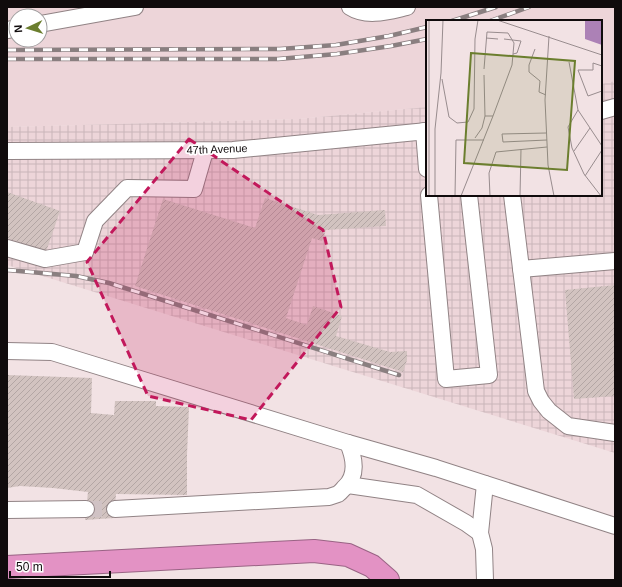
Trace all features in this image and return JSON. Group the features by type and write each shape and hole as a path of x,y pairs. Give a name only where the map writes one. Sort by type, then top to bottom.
{"highway":[{"path":"7,567 314,551 348,555 372,566 388,580"}],"street":[{"path":"48,23 135,7"},
{"path":"350,7 356,11 379,13 407,7"},
{"path":"602,111 615,107"},
{"path":"425,131 426,150"},
{"name":"47th Avenue","path":"7,151 232,150 425,131"},
{"path":"7,248 45,259 85,252 95,221 127,188 194,189 205,151"},
{"path":"429,196 446,379 489,375 469,196"},
{"path":"512,196 536,390 541,401 549,411 568,426 615,433"},
{"path":"521,269 615,261"},
{"path":"7,351 52,352 348,443 436,468 615,526"},
{"path":"115,509 329,497 339,493 348,485 353,477 354,464 352,451 348,443"},
{"path":"485,484 480,533 484,549 485,580"},
{"path":"348,485 417,495 466,523 480,533"},
{"path":"7,510 86,509"}],"highlighted area":[{"path":"189,139 323,230 341,307 251,420 148,396 87,262"}],"shaded area":[{"path":"7,7 615,7 615,81 602,84 602,20 426,20 426,107 298,119 7,127"},
{"path":"615,81 615,453 7,265 7,127 298,119 426,107 426,196 602,196 602,84"}],"building":[{"path":"7,192 60,211 46,252 7,238"},
{"path":"265,198 318,215 385,210 386,226 326,230 322,241 312,238 286,318 307,325 313,306 342,316 336,336 390,352 407,351 407,360 403,372 135,286 163,199 255,228"},
{"path":"615,285 615,396 574,399 565,290"},
{"path":"7,375 92,378 91,413 114,415 115,401 156,401 156,406 189,407 187,495 116,494 114,518 85,520 88,492 20,486 7,488"}],"tunnel":[{"path":"86,509 115,509"}],"railway":[{"path":"455,20 496,7"},
{"path":"493,20 529,7"},
{"path":"7,50 280,49 336,45 389,36 426,27"},
{"path":"7,59 278,59 337,54 426,39"},
{"path":"7,270 76,276 109,283 399,375"}]}
